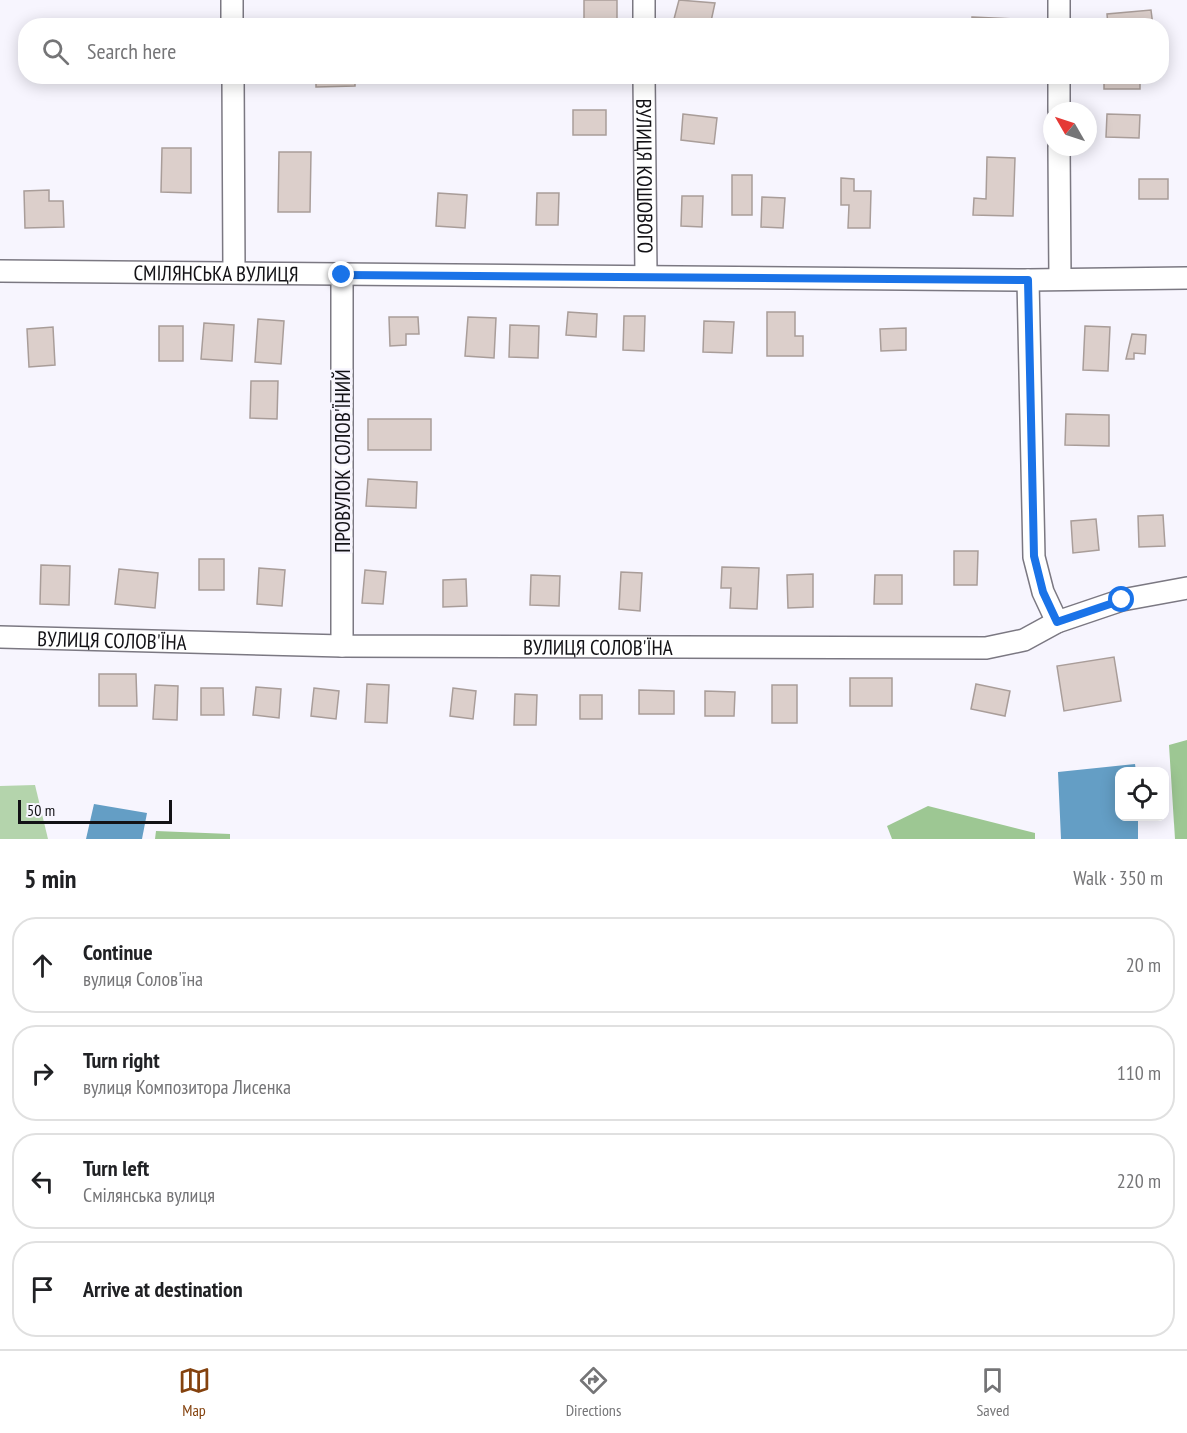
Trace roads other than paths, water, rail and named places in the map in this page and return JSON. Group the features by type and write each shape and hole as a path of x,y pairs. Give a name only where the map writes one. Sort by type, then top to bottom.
{"street":[{"path":"232,0 232,18"},
{"path":"644,0 644,18"},
{"path":"1059,0 1059,18"},
{"path":"233,84 234,271"},
{"name":"ВУЛИЦЯ КОШОВОГО","path":"644,84 646,275"},
{"path":"1059,84 1059,102"},
{"path":"1059,156 1060,279"},
{"name":"СМІЛЯНСЬКА ВУЛИЦЯ","path":"0,272 234,271 342,275 646,275 1028,280 1187,278"},
{"name":"ПРОВУЛОК СОЛОВ'ЇНИЙ","path":"342,275 342,646"},
{"path":"1028,280 1034,556 1043,592 1057,622"},
{"name":"ВУЛИЦЯ СОЛОВ'ЇНА","path":"0,638 342,646 986,648 1024,640 1057,622 1122,600 1187,588"}],"water":[{"path":"1135,764 1135,767 1115,767 1115,821 1138,821 1138,839 1061,839 1058,772"},
{"path":"94,804 147,813 142,839 86,839"}]}
